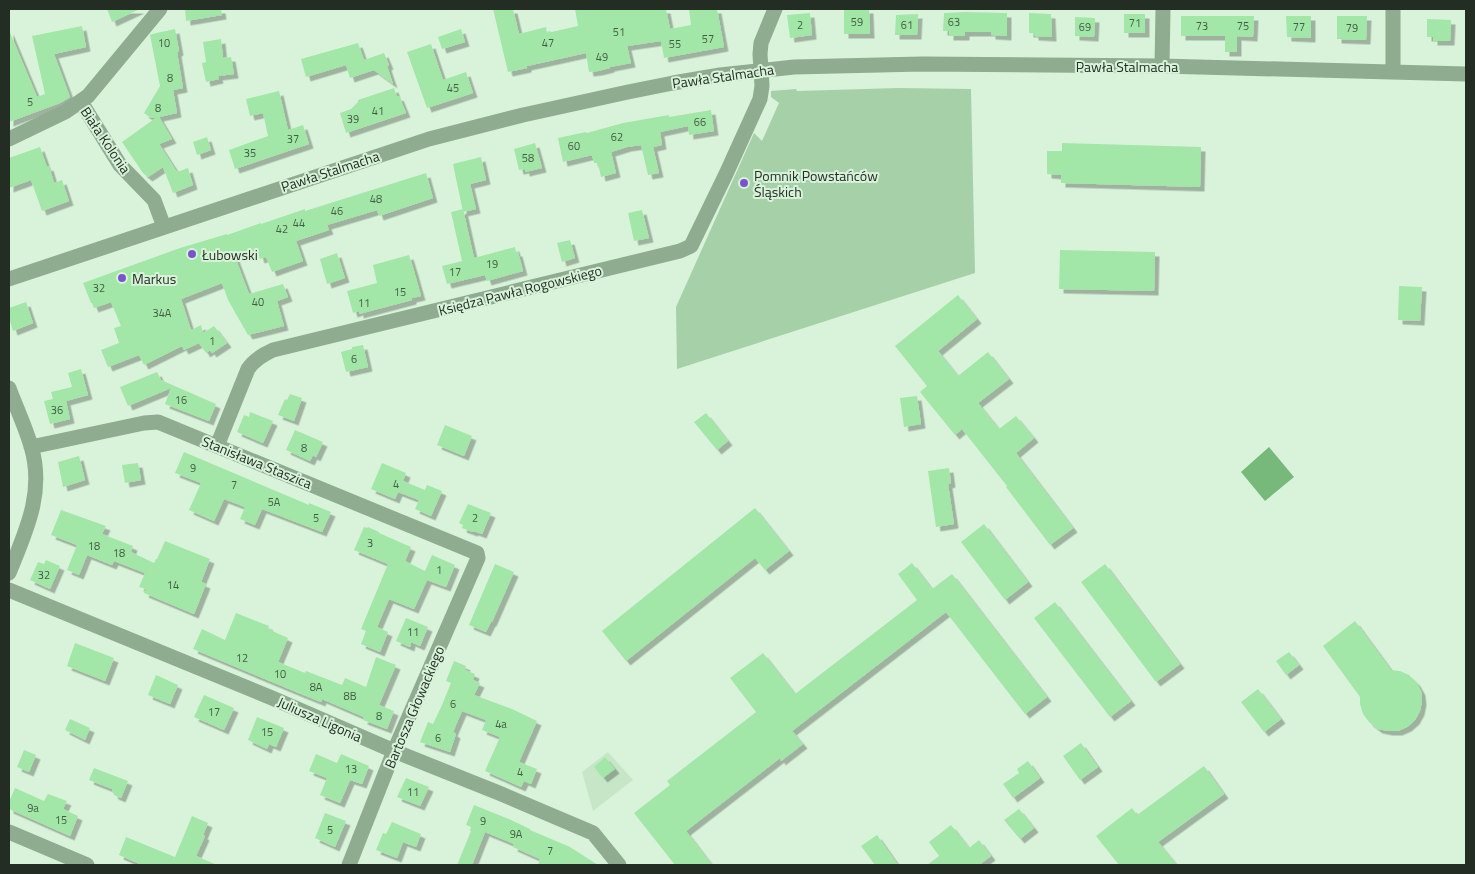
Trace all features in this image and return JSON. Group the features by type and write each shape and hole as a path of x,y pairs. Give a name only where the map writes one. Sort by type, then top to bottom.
{"street":[{"name":"Biała Kolonia","path":"9,139 65,112 81,102 96,89 160,9"},
{"path":"761,70 761,43 774,9"},
{"path":"1162,66 1163,9"},
{"path":"1393,9 1393,72"},
{"name":"Pawła Stalmacha","path":"9,279 429,138 673,82 794,67 922,64 1162,66 1466,74"},
{"name":"Księdza Pawła Rogowskiego","path":"217,446 248,369 252,363 273,350 686,249 691,246 760,99 762,86 761,70"},
{"name":"Biała Kolonia","path":"81,102 120,165 154,200 164,227"},
{"path":"9,388 31,447 35,467 34,505 28,526 9,573"},
{"name":"Stanisława Staszica","path":"31,447 151,422 165,424 475,551"},
{"name":"Bartosza Głowackiego","path":"349,865 394,751 478,558 475,551"},
{"name":"Juliusza Ligonia","path":"9,590 593,833 619,865"},
{"path":"9,832 87,865"}],"shaded area":[{"path":"898,88 971,89 975,273 677,369 676,307 754,133 762,141 779,103 771,97 771,91"},
{"path":"1269,447 1294,477 1265,501 1241,472"},
{"path":"608,752 633,780 593,811 582,772"}],"building":[{"path":"107,9 140,9 112,22"},
{"path":"185,9 221,9 222,15 186,21"},
{"path":"493,9 513,9 519,34 546,27 547,33 578,26 575,9 666,9 670,29 691,25 689,9 717,9 724,47 664,58 661,41 627,46 631,63 598,71 589,72 586,53 508,72"},
{"path":"844,9 869,9 870,34 844,34"},
{"path":"810,13 812,35 790,38 787,15"},
{"path":"944,13 1007,13 1007,36 991,35 991,32 965,32 965,36 949,36 949,31 943,31"},
{"path":"1029,13 1051,14 1052,37 1034,36 1034,33 1029,33"},
{"path":"918,14 917,35 895,35 896,15"},
{"path":"1124,14 1145,14 1145,33 1124,33"},
{"path":"1181,16 1254,16 1253,37 1237,36 1237,52 1225,52 1225,36 1181,36"},
{"path":"1286,16 1311,16 1311,38 1287,37"},
{"path":"1337,16 1367,16 1366,40 1337,39"},
{"path":"1075,17 1095,18 1094,37 1075,36"},
{"path":"1427,19 1451,20 1450,41 1433,41 1433,37 1427,37"},
{"path":"82,26 86,47 54,54 70,97 60,103 9,122 9,30 37,97 45,94 32,36"},
{"path":"175,29 183,88 173,90 177,113 159,117 172,139 159,144 177,172 188,168 193,185 173,193 163,167 148,177 143,173 122,142 157,117 151,118 144,113 160,86 150,35"},
{"path":"461,29 465,42 442,49 438,37"},
{"path":"221,39 223,58 231,57 234,74 218,76 219,79 206,82 202,63 206,62 203,42"},
{"path":"358,43 364,60 384,53 393,84 374,70 350,78 346,65 306,77 301,59"},
{"path":"431,44 443,80 466,72 473,93 427,108 407,52"},
{"path":"394,88 406,113 346,133 340,113 351,109 358,100"},
{"path":"279,91 288,130 303,125 309,144 235,169 229,150 268,136 263,113 250,116 246,99"},
{"path":"711,110 714,131 689,135 688,126 660,132 662,145 653,147 659,173 648,175 641,145 611,152 616,173 601,177 598,163 594,163 592,155 563,162 558,138 587,133 623,123"},
{"path":"207,137 211,150 197,155 193,142"},
{"path":"535,143 542,168 525,172 525,169 519,170 514,149"},
{"path":"1062,143 1201,147 1200,187 1061,183 1061,175 1047,174 1047,151 1062,151"},
{"path":"40,147 47,167 49,166 54,183 62,180 69,201 42,211 31,180 9,188 9,158"},
{"path":"481,157 486,180 470,184 476,209 463,212 453,164"},
{"path":"426,173 433,198 379,216 377,210 327,225 329,230 296,241 303,261 272,272 266,257 260,259 257,249 235,257 249,294 283,284 288,297 277,301 284,326 248,335 228,300 222,283 181,299 191,330 201,325 203,333 214,326 227,343 212,353 210,350 206,353 199,343 184,350 182,346 144,365 139,355 108,367 101,350 119,343 114,328 121,326 111,302 94,308 83,283 180,248"},
{"path":"463,209 474,258 515,247 523,271 487,281 485,275 447,284 442,266 462,261 451,212"},
{"path":"642,210 649,238 634,241 628,213"},
{"path":"570,240 575,258 562,262 557,243"},
{"path":"1060,250 1155,252 1154,291 1059,289"},
{"path":"337,253 345,278 327,284 320,259"},
{"path":"409,255 421,296 359,314 359,311 353,313 347,291 377,283 373,265"},
{"path":"1399,286 1422,287 1420,321 1398,320"},
{"path":"958,295 977,319 938,351 958,376 988,352 1009,379 978,403 999,429 1016,416 1034,438 1016,453 1073,528 1050,545 962,429 955,435 920,392 927,386 895,346"},
{"path":"26,302 33,323 13,331 9,318 9,308"},
{"path":"363,345 368,367 346,372 341,352"},
{"path":"81,369 88,395 66,401 70,419 50,424 44,401 53,399 51,392 72,387 68,373"},
{"path":"157,372 161,380 216,404 209,421 165,404 171,388 128,406 120,387"},
{"path":"290,394 302,398 294,421 278,415 285,399 287,400"},
{"path":"917,396 921,424 904,427 900,398"},
{"path":"250,412 273,421 263,443 237,432 244,415 249,417"},
{"path":"706,413 728,441 717,450 694,422"},
{"path":"445,425 472,436 464,456 437,445"},
{"path":"295,430 323,442 316,457 313,455 310,461 286,450"},
{"path":"184,452 309,505 309,503 331,512 322,532 262,509 255,525 240,519 245,507 224,499 214,521 189,510 201,483 175,473"},
{"path":"79,456 85,480 63,487 58,462"},
{"path":"138,463 141,480 125,483 122,465"},
{"path":"382,463 406,473 403,481 425,490 427,485 442,491 431,516 415,509 419,500 398,492 395,499 371,489"},
{"path":"949,468 951,483 948,484 954,524 936,527 928,471"},
{"path":"468,504 491,513 482,534 462,528 463,525 459,523"},
{"path":"755,508 789,551 765,570 755,558 626,661 602,631"},
{"path":"61,510 106,526 102,534 133,546 131,552 154,563 165,541 210,559 201,582 206,584 194,614 144,593 146,589 139,587 145,573 114,561 112,565 87,555 79,575 67,570 77,545 51,535"},
{"path":"984,524 1028,582 1005,600 961,542"},
{"path":"364,527 368,527 411,547 405,561 425,571 432,555 455,565 446,587 427,580 414,609 389,599 377,627 388,632 380,652 361,644 366,631 361,629 388,564 354,550"},
{"path":"46,560 60,566 50,589 30,580 38,562 44,564"},
{"path":"912,563 932,589 952,574 1047,697 1025,714 946,612 792,731 803,744 781,761 780,758 686,831 712,865 675,865 634,813 670,785 667,781 756,712 730,678 763,653 795,694 917,600 898,574"},
{"path":"495,564 514,572 486,632 469,625"},
{"path":"1105,564 1180,664 1156,682 1081,582"},
{"path":"1055,602 1131,701 1110,717 1034,618"},
{"path":"236,613 269,626 268,629 288,638 278,662 305,673 306,671 342,685 345,678 366,687 376,657 396,665 379,705 394,711 387,729 363,720 364,717 322,699 321,702 193,649 202,629 225,640"},
{"path":"406,618 428,627 420,646 411,642 410,647 396,641"},
{"path":"1355,621 1391,670 1409,675 1421,691 1420,711 1415,720 1407,727 1398,731 1378,729 1369,722 1363,714 1360,697 1323,646"},
{"path":"75,643 114,658 105,681 67,666"},
{"path":"1289,652 1299,665 1286,675 1276,661"},
{"path":"454,661 466,666 465,670 475,674 473,680 480,683 474,695 512,709 537,721 519,762 537,769 531,784 524,781 521,787 485,771 500,737 482,730 486,720 462,711 453,732 456,734 450,752 420,742 428,722 433,724 442,705 451,683 446,681"},
{"path":"156,675 178,685 170,704 148,695"},
{"path":"1258,689 1281,719 1264,732 1241,702"},
{"path":"204,695 234,708 224,730 194,717"},
{"path":"257,717 284,728 276,747 269,744 267,749 248,740"},
{"path":"70,719 90,728 85,740 65,730"},
{"path":"1081,743 1098,767 1080,780 1063,756"},
{"path":"24,750 36,755 29,772 17,767"},
{"path":"316,754 337,763 341,754 369,766 362,784 350,780 340,803 320,795 327,778 309,771"},
{"path":"605,757 615,769 603,778 594,767"},
{"path":"1028,761 1040,778 1013,798 1003,784 1019,773 1017,769"},
{"path":"1204,766 1224,794 1158,842 1177,865 1119,865 1096,836 1132,808 1137,815"},
{"path":"94,768 128,781 121,798 114,795 112,789 89,780"},
{"path":"406,778 429,787 420,806 397,797"},
{"path":"15,788 44,801 48,794 67,801 63,809 78,816 70,836 9,809 9,802"},
{"path":"474,805 570,847 598,865 538,865 540,859 513,847 514,844 485,832 472,865 457,865 471,831 471,827 466,825"},
{"path":"1019,809 1034,828 1020,839 1004,820"},
{"path":"325,813 346,821 335,847 315,838"},
{"path":"192,816 208,823 203,835 205,836 196,856 217,865 142,865 119,855 126,837 175,857"},
{"path":"392,822 421,834 416,847 403,842 397,858 376,850 383,833 386,834"},
{"path":"951,825 969,848 979,840 991,856 979,865 927,865 939,856 929,842"},
{"path":"877,835 898,865 875,865 861,846"}],"place":[{"name":"Pomnik Powstańców Śląskich","path":"744,183"},
{"name":"Łubowski","path":"192,254"},
{"name":"Markus","path":"122,278"}]}
